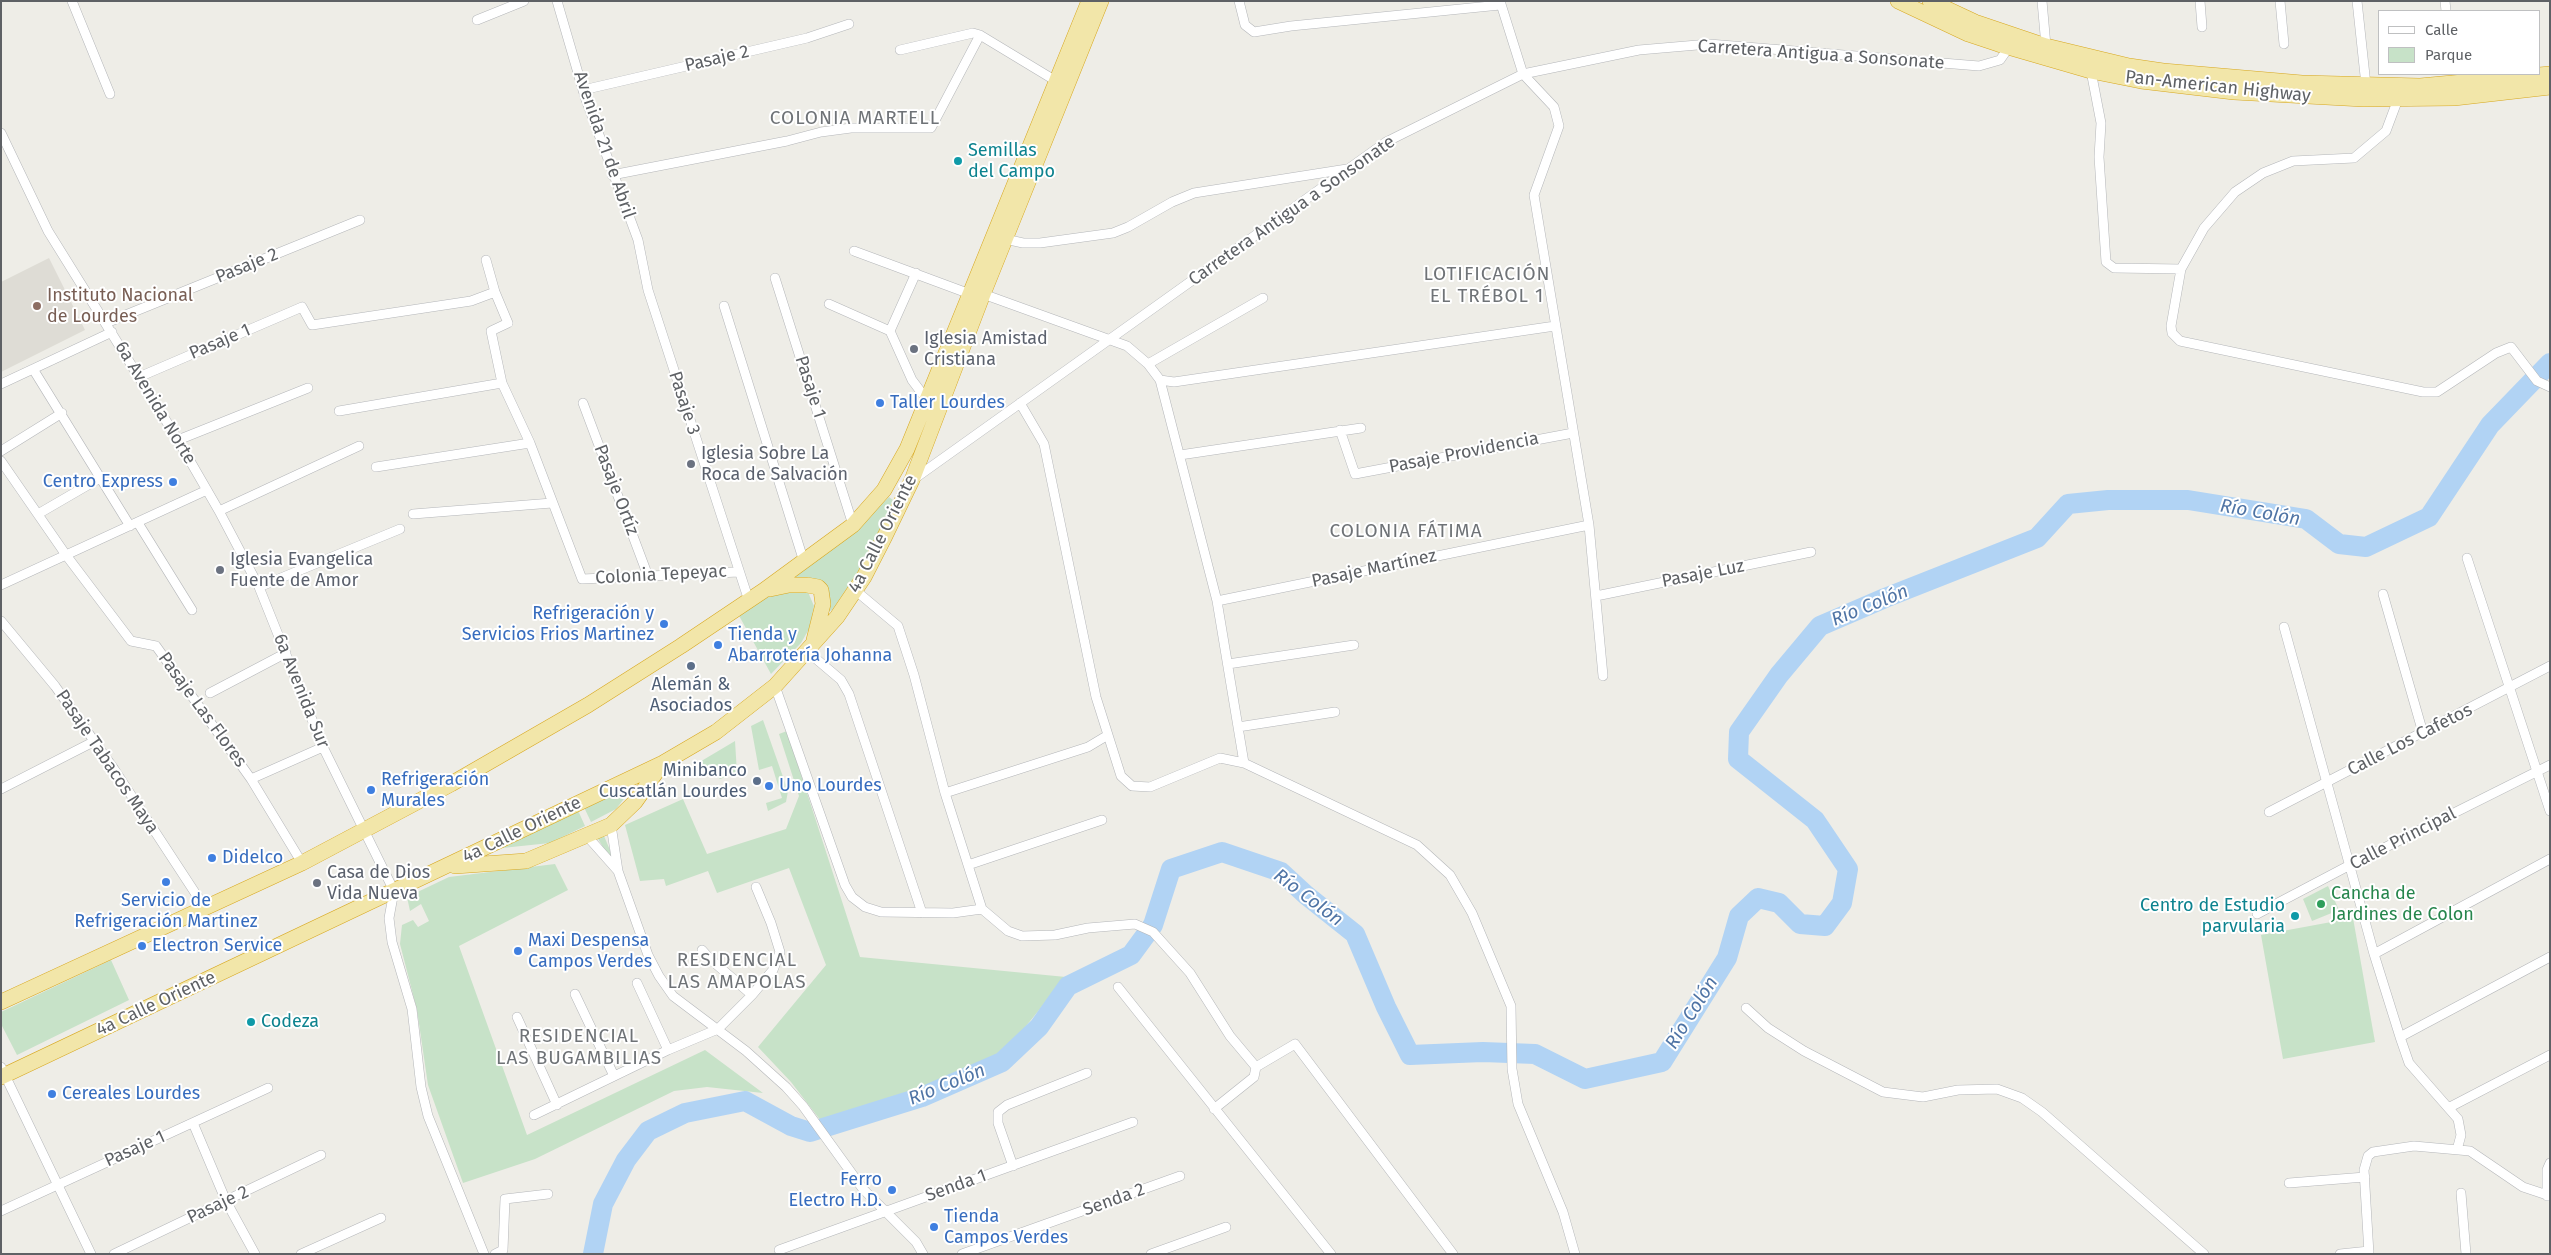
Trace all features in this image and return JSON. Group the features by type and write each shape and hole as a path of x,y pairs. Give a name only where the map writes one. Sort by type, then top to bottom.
{"highway":[{"name":"4a Calle Oriente","path":"3,1073 448,866 663,763 716,732 775,686 810,649 855,590 885,536 912,480 976,294 1056,81 1089,1"},
{"name":"4a Calle Oriente","path":"1,1002 302,863 366,830 588,705 763,592 853,525 871,506 894,473 907,448 976,294 1005,239 1102,1"},
{"name":"Pan-American Highway","path":"1898,1 1968,34 2091,71 2141,81 2234,92 2398,99 2454,98 2550,87"},
{"name":"Pan-American Highway","path":"1930,1 1975,22 2046,46 2129,66 2163,71 2253,80 2366,85 2530,75"},
{"path":"763,592 799,585 814,586 821,590 823,604 810,649"},
{"path":"448,866 526,861 611,825 635,802 663,763"}],"street":[{"path":"72,1 110,94"},
{"path":"477,20 524,1"},
{"name":"Avenida 21 de Abril","path":"557,1 583,90 612,175 638,240 648,290"},
{"path":"1239,1 1245,25 1254,32 1291,26 1500,3 1523,74 1554,107 1560,126 1534,195 1589,525 1603,676"},
{"path":"2042,1 2046,46"},
{"path":"2200,1 2202,27"},
{"path":"2280,1 2284,44"},
{"path":"2357,1 2366,85"},
{"name":"Pasaje 2","path":"583,90 807,38 849,24"},
{"path":"900,50 973,33 980,35 1056,81"},
{"path":"612,175 844,129 931,128 980,35"},
{"name":"Carretera Antigua a Sonsonate","path":"912,480 1386,142 1523,74 1639,50 1710,44 1979,66 2000,60 2009,47"},
{"path":"2091,71 2100,123 2099,156 2106,262 2114,268 2181,269"},
{"path":"2398,99 2386,131 2354,158 2294,160 2263,173 2235,192 2204,228 2181,269 2171,326 2172,333 2180,341 2423,392 2437,392 2450,385 2496,352 2507,347 2514,349 2537,381 2550,387"},
{"name":"6a Avenida Norte","path":"1,133 40,215 207,490"},
{"path":"1005,239 1023,243 1040,243 1113,233 1128,228 1172,202 1194,193 1350,168"},
{"name":"Pasaje 2","path":"106,323 360,220"},
{"path":"854,250 976,294 1112,339 1127,346 1148,364 1160,380 1217,601 1244,763"},
{"path":"413,514 552,503 530,443 502,383 491,331 508,323 495,292 486,260"},
{"path":"890,332 916,273"},
{"name":"Pasaje 1","path":"775,278 853,525"},
{"name":"Pasaje 3","path":"648,290 749,601"},
{"name":"Pasaje 1","path":"139,377 302,307 312,325 471,301 495,292"},
{"path":"1148,364 1264,298"},
{"path":"829,304 890,332 912,380 927,400"},
{"path":"724,306 804,562"},
{"path":"1160,380 1174,382 1555,326"},
{"path":"1,384 112,332"},
{"path":"33,369 62,413 100,478 192,610"},
{"path":"339,412 502,383"},
{"path":"178,440 308,388"},
{"path":"1020,403 1044,444 1096,697 1121,776 1132,786 1150,787 1220,758 1244,763 1417,845 1450,874 1472,913 1512,1006 1512,1069 1518,1104 1563,1212 1575,1254"},
{"name":"Pasaje Ortíz","path":"583,404 648,576"},
{"path":"1,451 62,413"},
{"path":"1180,455 1361,428"},
{"name":"Pasaje Providencia","path":"1340,430 1355,474 1573,433"},
{"path":"376,467 530,443"},
{"path":"219,511 359,446"},
{"name":"Pasaje Las Flores","path":"1,461 66,555 131,641 156,646 251,779 302,863"},
{"path":"38,514 100,478"},
{"path":"1,585 207,490"},
{"name":"6a Avenida Sur","path":"207,490 259,587 323,748 366,830 394,891"},
{"name":"Colonia Tepeyac","path":"552,503 582,579 739,572"},
{"name":"Pasaje Martínez","path":"1217,601 1589,525"},
{"path":"259,587 400,529"},
{"name":"Pasaje Luz","path":"1596,596 1811,552"},
{"path":"2467,558 2550,812"},
{"path":"855,590 898,626 914,674 945,793 982,909 1008,931 1022,936 1054,935 1088,928 1135,924 1153,932 1190,973 1230,1036 1256,1067"},
{"path":"2382,594 2423,733"},
{"name":"Pasaje Tabacos Maya","path":"1,621 55,686 114,769 205,908"},
{"path":"2284,626 2374,954 2400,1037 2409,1062 2450,1107 2458,1119 2461,1135 2457,1150"},
{"path":"1228,664 1354,645"},
{"path":"810,649 841,680 849,694 922,913"},
{"path":"210,693 286,653"},
{"name":"Calle Los Cafetos","path":"2269,812 2550,666"},
{"path":"775,686 845,884 852,896 865,907 881,912 953,913 982,909"},
{"path":"1238,727 1335,712"},
{"path":"945,793 1088,747 1108,735"},
{"path":"1,789 94,742"},
{"path":"251,779 323,748"},
{"name":"Calle Principal","path":"2258,914 2350,865 2550,765"},
{"path":"968,865 1102,820"},
{"path":"611,825 618,871 648,955 658,976 673,996 696,1015 718,1029 786,1086 863,1189 916,1242 923,1254"},
{"path":"587,836 618,871"},
{"path":"2374,954 2550,859"},
{"path":"534,1115 668,1050 718,1029 752,995 770,974 780,952 771,923 756,887"},
{"path":"394,891 389,918 392,942 412,1009 421,1087 428,1116 484,1254"},
{"path":"702,950 752,995"},
{"path":"2400,1037 2550,957"},
{"path":"637,983 668,1050"},
{"path":"1118,987 1331,1254"},
{"path":"575,994 614,1076"},
{"path":"1746,1008 1768,1028 1804,1051 1883,1092 1923,1097 1958,1090 1997,1089 2022,1098 2042,1112 2204,1254"},
{"path":"517,1017 557,1105"},
{"path":"1214,1109 1254,1077 1256,1067 1295,1044 1452,1254"},
{"path":"2450,1107 2550,1055"},
{"path":"3,1073 91,1254"},
{"path":"1014,1166 998,1123 998,1112 1008,1105 1087,1074"},
{"name":"Pasaje 1","path":"1,1211 58,1183 268,1088"},
{"name":"Senda 1","path":"779,1250 1133,1122"},
{"path":"193,1123 226,1201 256,1254"},
{"path":"2340,1254 2369,1252 2365,1177 2368,1156 2373,1152 2414,1146 2470,1151 2523,1187 2548,1196 2547,1170 2550,1163"},
{"name":"Pasaje 2","path":"114,1254 321,1155"},
{"name":"Senda 2","path":"962,1254 1180,1176"},
{"path":"2289,1183 2365,1177"},
{"path":"2461,1193 2466,1254"},
{"path":"495,1254 503,1250 506,1199 548,1194"},
{"path":"301,1254 381,1218"},
{"path":"1151,1254 1226,1228"}],"shaded area":[{"name":"Instituto Nacional de Lourdes","path":"49,258 85,330 1,372 1,282"}],"green space":[{"path":"889,497 893,500 879,535 862,566 832,610 824,614 827,601 789,577 856,529"},
{"path":"808,592 814,606 809,629 801,643 771,674 737,612 763,594"},
{"name":"Uno Lourdes","path":"763,720 788,791 786,802 768,811 766,803 782,798 772,766 759,770 751,726"},
{"path":"787,731 860,957 1066,977 1013,1042 996,1057 921,1092 821,1121 791,1082 758,1047 826,965 789,868 717,893 708,871 666,886 664,879 640,881 625,825 683,799 707,854 786,829 799,796 779,734"},
{"name":"Uno Lourdes","path":"735,741 737,773 720,779 698,763"},
{"path":"648,768 616,809 591,822 582,803"},
{"path":"576,806 585,826 550,843 483,850"},
{"path":"601,829 613,857 610,859 594,832"},
{"path":"555,864 568,890 459,946 527,1135 705,1050 763,1093 707,1087 674,1091 535,1159 463,1183 428,1085 417,1010 400,944 402,925 413,920 418,927 429,921 421,904 410,911 407,897 449,877"},
{"name":"Cancha de Jardines de Colon","path":"2328,886 2339,910 2312,921 2303,899"},
{"path":"2353,918 2375,1042 2283,1059 2261,935"},
{"path":"111,960 129,1000 17,1055 1,1024 1,1012"}],"waterway":[{"name":"Río Colón","path":"593,1254 603,1204 626,1160 648,1131 685,1113 745,1101 791,1126 810,1132 922,1097 1002,1062 1039,1027 1068,986 1131,955 1153,925 1171,869 1222,852 1281,872 1306,895 1355,934 1386,1007 1410,1055 1483,1052 1535,1054 1585,1079 1662,1062 1727,958 1739,916 1758,898 1779,903 1800,924 1825,926 1842,903 1848,869 1815,820 1738,759 1739,732 1779,675 1820,626 1885,598 2037,538 2068,504 2108,500 2188,500 2306,519 2339,544 2366,547 2429,517 2490,425 2550,363"}],"place":[{"name":"Semillas del Campo","path":"958,161"},
{"name":"Instituto Nacional de Lourdes","path":"37,306"},
{"name":"Iglesia Amistad Cristiana","path":"914,349"},
{"name":"Taller Lourdes","path":"880,403"},
{"name":"Iglesia Sobre La Roca de Salvación","path":"691,464"},
{"name":"Centro Express","path":"173,482"},
{"name":"Iglesia Evangelica Fuente de Amor","path":"220,570"},
{"name":"Refrigeración y Servicios Frios Martinez","path":"664,624"},
{"name":"Tienda y Abarrotería Johanna","path":"718,645"},
{"name":"Alemán & Asociados","path":"691,666"},
{"name":"Minibanco Cuscatlán Lourdes","path":"757,781"},
{"name":"Uno Lourdes","path":"769,786"},
{"name":"Refrigeración Murales","path":"371,790"},
{"name":"Didelco","path":"212,858"},
{"name":"Servicio de Refrigeración Martinez","path":"166,882"},
{"name":"Casa de Dios Vida Nueva","path":"317,883"},
{"name":"Cancha de Jardines de Colon","path":"2321,904"},
{"name":"Centro de Estudio parvularia","path":"2295,916"},
{"name":"Electron Service","path":"142,946"},
{"name":"Maxi Despensa Campos Verdes","path":"518,951"},
{"name":"Codeza","path":"251,1022"},
{"name":"Cereales Lourdes","path":"52,1094"},
{"name":"Ferro Electro H.D.","path":"892,1190"},
{"name":"Tienda Campos Verdes","path":"934,1227"}],"district":[{"name":"COLONIA MARTELL","path":"855,119"},
{"name":"LOTIFICACIÓN EL TRÉBOL 1","path":"1487,286"},
{"name":"COLONIA FÁTIMA","path":"1406,532"},
{"name":"RESIDENCIAL LAS AMAPOLAS","path":"737,972"},
{"name":"RESIDENCIAL LAS BUGAMBILIAS","path":"579,1048"}]}
